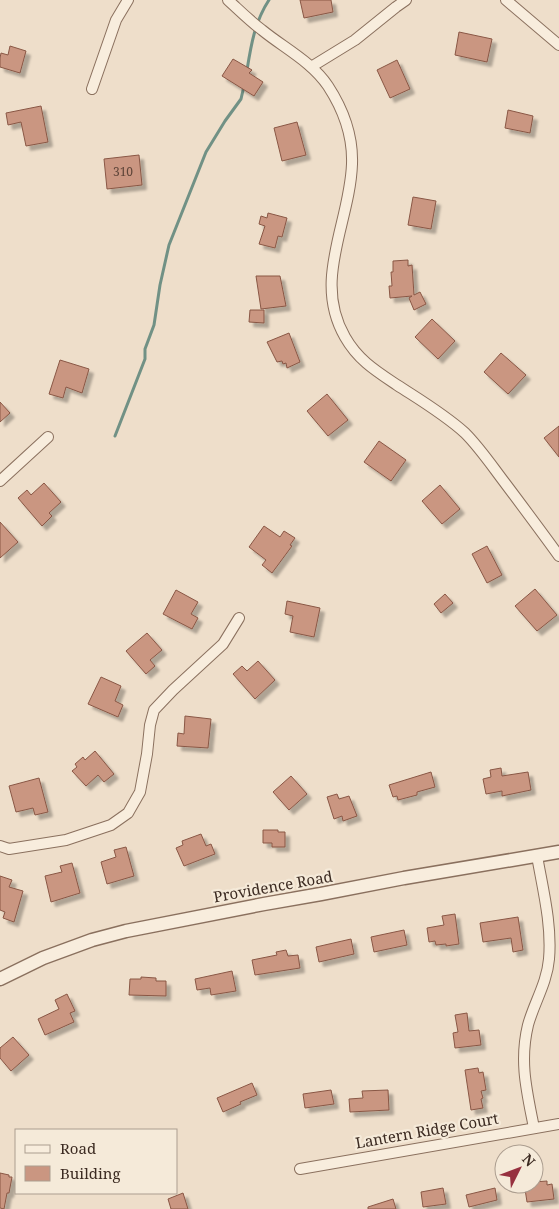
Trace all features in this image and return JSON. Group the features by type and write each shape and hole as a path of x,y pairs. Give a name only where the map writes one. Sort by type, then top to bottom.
{"street":[{"path":"92,90 116,20 128,0"},
{"path":"228,0 261,30 311,67 327,84 347,123 352,144 351,180 330,281 334,310 344,336 356,353 369,366 447,418 481,450 559,556"},
{"path":"311,67 355,40 406,0"},
{"path":"506,0 559,45"},
{"path":"0,481 48,437"},
{"path":"0,846 9,849 66,840 110,825 128,813 140,792 154,710 173,690 224,644 239,618"},
{"name":"Providence Road","path":"0,979 43,958 92,940 126,931 404,878 559,852"},
{"path":"534,1128 524,1075 523,1049 528,1024 545,979 549,962 550,944 537,856"},
{"name":"Lantern Ridge Court","path":"300,1169 559,1124"}],"building":[{"path":"300,0 331,0 333,12 304,18"},
{"path":"459,32 492,39 487,62 455,55"},
{"path":"10,46 26,51 20,73 0,67 1,53 8,55"},
{"path":"233,59 252,70 249,73 263,82 254,96 222,76"},
{"path":"397,60 410,89 390,98 377,70"},
{"path":"41,106 48,142 26,146 21,122 8,125 6,113"},
{"path":"508,110 533,116 530,133 505,128"},
{"path":"297,122 306,155 282,161 274,128"},
{"path":"139,155 142,185 107,189 104,159"},
{"path":"413,197 436,201 431,229 408,225"},
{"path":"268,213 287,218 282,237 278,236 275,248 259,244 265,226 259,224 261,216 267,218"},
{"path":"408,260 408,266 412,265 414,295 420,292 426,304 414,310 409,298 412,296 390,298 389,286 392,286 391,272 393,272 393,261"},
{"path":"256,276 280,276 286,306 261,309"},
{"path":"250,310 264,310 264,323 249,322"},
{"path":"432,319 455,341 438,359 415,337"},
{"path":"289,333 300,362 287,368 286,363 283,364 282,361 277,362 267,342"},
{"path":"501,353 526,375 508,394 484,372"},
{"path":"60,360 89,369 82,393 66,387 63,398 49,394"},
{"path":"327,394 348,420 328,436 307,411"},
{"path":"0,402 10,413 0,422"},
{"path":"559,426 559,457 544,438"},
{"path":"379,441 406,460 391,481 364,462"},
{"path":"44,483 61,502 49,513 52,516 42,526 18,498 27,490 31,495"},
{"path":"440,485 460,509 442,524 422,501"},
{"path":"0,522 18,542 0,558"},
{"path":"264,526 280,537 284,531 295,538 290,545 292,546 272,573 262,565 266,560 249,547"},
{"path":"487,546 502,575 487,583 472,554"},
{"path":"535,589 557,615 537,631 515,606"},
{"path":"176,590 198,602 191,614 198,618 192,629 163,614"},
{"path":"445,594 453,603 441,613 434,604"},
{"path":"287,601 320,608 314,637 290,632 293,616 285,614"},
{"path":"147,633 162,650 150,660 155,666 146,674 126,651"},
{"path":"258,661 275,680 255,699 233,674 242,666 247,671"},
{"path":"101,677 121,686 115,701 123,705 118,717 88,704"},
{"path":"185,716 211,719 208,748 177,746 178,733 184,734"},
{"path":"95,751 114,774 104,782 98,775 86,786 72,771 77,767 75,764 83,757 85,760"},
{"path":"501,768 502,776 528,772 531,790 502,796 502,791 486,794 483,779 491,777 490,770"},
{"path":"431,772 435,787 417,792 417,795 398,800 397,796 393,797 389,785"},
{"path":"291,776 307,794 289,810 273,792"},
{"path":"39,778 48,812 35,815 33,808 16,812 9,786"},
{"path":"337,794 339,799 349,796 357,816 343,821 342,816 334,819 327,797"},
{"path":"263,830 285,832 285,847 272,847 272,843 263,843"},
{"path":"201,834 206,846 211,844 215,854 184,866 176,848 183,845 182,841"},
{"path":"126,847 134,876 107,884 101,862 116,857 114,850"},
{"path":"72,863 80,893 51,902 45,876 62,872 60,866"},
{"path":"0,876 12,880 9,887 23,891 14,922 3,918 5,912 0,910"},
{"path":"455,914 459,944 446,946 446,944 436,945 435,941 429,942 427,928 444,925 442,916"},
{"path":"518,917 523,950 513,952 511,938 483,942 480,923"},
{"path":"404,930 407,945 374,952 371,937"},
{"path":"351,939 354,954 319,962 316,947"},
{"path":"286,950 288,956 298,955 300,968 255,975 252,960 277,955 276,952"},
{"path":"232,971 236,991 211,995 210,988 197,990 195,979"},
{"path":"141,977 156,978 156,981 166,981 166,996 129,995 130,979 141,979"},
{"path":"67,994 75,1011 70,1013 74,1022 45,1035 38,1019 59,1009 55,1000"},
{"path":"467,1013 469,1031 479,1030 481,1045 455,1048 453,1033 458,1032 455,1015"},
{"path":"13,1037 29,1055 11,1071 0,1058 0,1048"},
{"path":"478,1068 479,1073 483,1072 486,1090 481,1091 483,1108 471,1110 465,1070"},
{"path":"252,1083 257,1095 223,1112 217,1098"},
{"path":"331,1090 334,1104 305,1108 303,1094"},
{"path":"388,1090 389,1110 350,1112 349,1099 363,1098 362,1091"},
{"path":"0,1173 12,1177 4,1209 0,1208"},
{"path":"544,1181 547,1181 547,1185 552,1184 554,1199 527,1202 526,1194 544,1194"},
{"path":"443,1188 446,1204 423,1207 421,1192"},
{"path":"494,1188 497,1200 469,1207 466,1195"},
{"path":"183,1193 188,1209 171,1209 168,1199"},
{"path":"393,1199 396,1209 368,1209 368,1207"}],"waterway":[{"path":"247,70 257,25 269,0"},
{"path":"115,436 145,359 145,349 154,325 169,245 206,152 241,99 244,86"}]}
